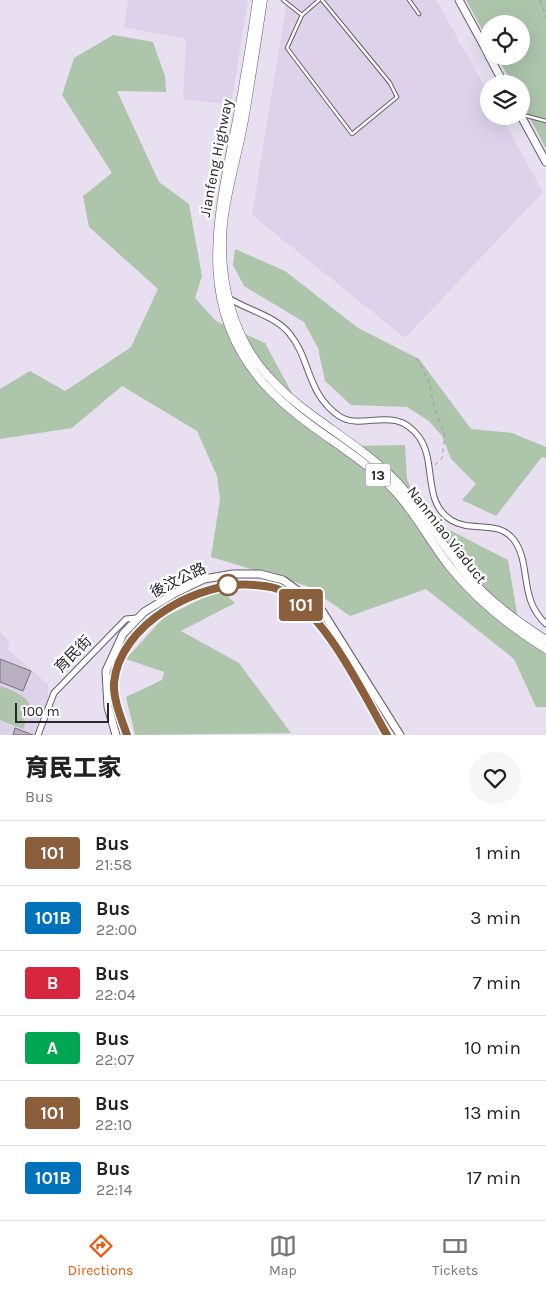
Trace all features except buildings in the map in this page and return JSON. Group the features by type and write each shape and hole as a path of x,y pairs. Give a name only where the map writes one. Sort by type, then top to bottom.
{"main road":[{"name":"Jianfeng Highway","path":"231,319 220,293 216,251 218,220 245,78 257,0"},
{"name":"Jianfeng Highway","path":"231,319 222,254 223,222 244,120 263,0"},
{"name":"Nanmiao Viaduct","path":"231,319 244,355 264,384 289,408 363,461 390,486 408,507 449,566 470,590 490,610 528,633"},
{"name":"13","path":"528,633 546,640"},
{"name":"13","path":"528,633 546,649"}],"street":[{"path":"459,0 480,39"},
{"path":"526,125 546,162"},
{"path":"220,293 270,318 290,333 312,383 321,399 332,411 342,418 353,421 393,420 403,423 420,438 429,470 432,493 437,503 451,520 462,524 494,527 505,532 513,539 520,550 528,595 534,608 546,624"},
{"name":"後汶公路","path":"116,735 108,707 106,671 123,634 137,618 174,593 204,579 233,574 260,574 283,580 320,606 400,735"},
{"name":"後汶公路","path":"127,735 114,684 119,664 126,650 146,625 164,611 222,586 248,585 280,590 300,604 319,623 387,735"},
{"path":"137,618 146,625"},
{"name":"育民街","path":"38,735 54,693 126,619 137,618"}],"lane":[{"path":"283,0 302,15"},
{"path":"320,0 390,84 397,97 352,134 287,48 302,15 320,0"},
{"path":"409,0 420,14"},
{"path":"530,117 546,121"}],"path":[{"path":"540,0 546,17"},
{"path":"416,358 429,382 435,411 446,434 442,458 429,470"}],"shaded area":[{"path":"128,0 248,0 231,105 183,99 186,39 124,27"},
{"path":"287,0 436,0 480,78 480,125 506,125 543,192 405,338 252,215"},
{"path":"0,632 10,642 7,649 48,684 48,703 36,735 0,735"}],"green space":[{"path":"466,0 546,0 546,149 530,118 530,75 507,75 502,65 530,65 530,15 480,15 480,26"},
{"path":"113,35 153,42 165,76 166,92 117,91 159,182 189,204 202,276 195,298 216,321 265,343 299,406 353,446 405,445 407,480 428,519 508,560 518,619 546,649 546,707 536,707 514,659 426,589 350,616 307,586 211,557 220,499 217,476 197,431 122,386 72,428 0,439 0,389 30,371 65,391 131,347 158,289 89,227 83,196 112,173 62,95 74,58"},
{"path":"235,249 285,271 358,328 419,359 471,429 512,433 546,447 546,458 542,457 496,516 462,500 476,484 451,459 442,436 429,421 407,407 351,405 325,381 318,348 304,322 244,286 233,265"},
{"path":"220,590 235,603 181,631 239,663 291,733 135,735 126,697 162,680 164,672 126,659 164,617"},
{"path":"0,686 19,694 28,702 30,707 23,720 26,721 23,729 0,720"}],"bus line":[{"name":"101","path":"127,735 118,706 114,684 119,664 132,640 146,625 164,611 181,602 222,586 248,585 280,590 300,604 319,623 387,735"}]}
